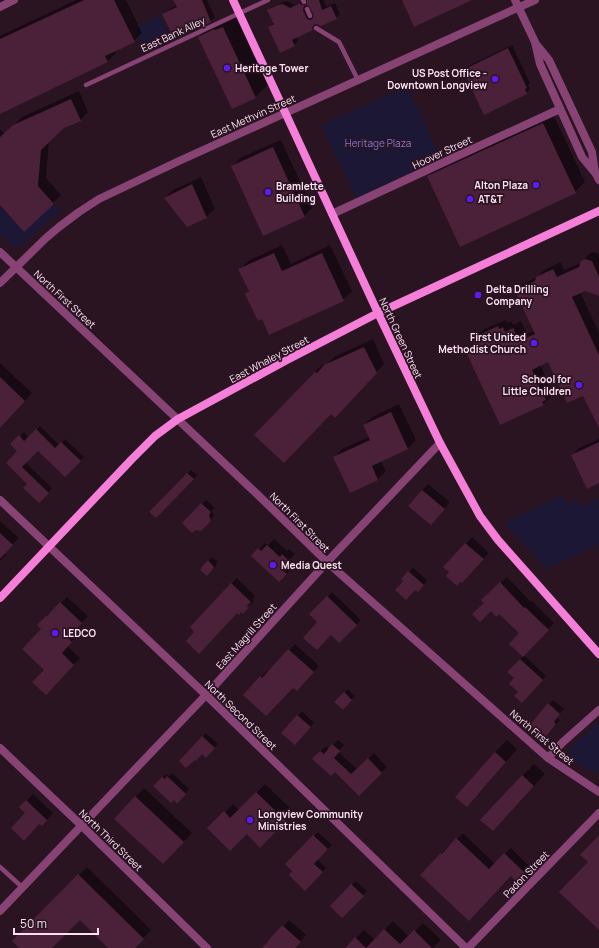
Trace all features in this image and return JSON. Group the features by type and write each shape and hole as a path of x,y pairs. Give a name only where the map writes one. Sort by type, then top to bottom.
{"street":[{"path":"0,7 14,0"},
{"name":"North Green Street","path":"233,0 440,443 480,516 492,532 599,654"},
{"name":"East Methvin Street","path":"0,283 46,238 79,212 99,199 358,80 517,4 535,0"},
{"path":"517,4 535,42 549,60 592,152 597,177"},
{"path":"535,42 540,64 582,157 597,177"},
{"name":"Hoover Street","path":"332,214 560,109"},
{"name":"East Whaley Street","path":"0,598 132,459 155,436 178,419 281,363 378,313 599,211"},
{"name":"North First Street","path":"0,252 178,419 327,562 548,758 599,792"},
{"name":"East Magrill Street","path":"0,911 206,695 327,562 440,443"},
{"name":"North Second Street","path":"0,500 206,695 467,948"},
{"path":"548,758 563,742 599,710"},
{"name":"North Third Street","path":"0,748 207,948"},
{"name":"Padon Street","path":"467,948 599,813"}],"lane":[{"name":"East Bank Alley","path":"86,85 268,0"},
{"path":"307,9 310,16"},
{"path":"316,28 339,42 358,80"},
{"path":"0,867 22,888"}],"green space":[{"path":"160,15 171,40 146,53 134,28"},
{"name":"Heritage Plaza","path":"407,86 441,158 356,198 321,125"},
{"path":"54,204 62,211 44,224 24,244 14,247 0,234 0,205 24,232"},
{"path":"562,495 566,504 576,499 580,507 599,498 599,544 547,569 507,526 506,522"},
{"path":"599,721 599,774 590,768 587,771 571,759 569,756 569,749"}],"building":[{"path":"84,0 114,0 135,42 105,56 108,62 0,114 0,39"},
{"path":"173,0 202,0 211,22 195,30 194,28 174,38 162,14 177,7"},
{"path":"307,0 319,0 322,10 331,6 337,19 321,26 316,24 314,25 312,28 313,30 292,40 295,46 280,53 268,27 274,24 267,10 283,4 290,8 300,3 302,5 307,4","holes":["308,5 314,15 311,20 307,19 303,10 304,6"]},
{"path":"402,0 472,0 414,27"},
{"name":"Heritage Tower","path":"223,27 256,98 232,109 198,37 214,29"},
{"name":"US Post Office - Downtown Longview","path":"508,48 527,88 525,89 527,94 484,115 463,70"},
{"path":"71,99 81,121 64,128 41,150 38,186 54,204 24,232 0,205 0,137 13,125"},
{"name":"AT&T","path":"543,123 576,193 460,247 427,176"},
{"name":"Bramlette Building","path":"273,147 305,217 263,236 231,166"},
{"path":"192,184 207,218 187,227 164,198"},
{"path":"274,253 282,271 322,253 344,301 269,335 262,319 258,321 245,294 249,291 238,269"},
{"name":"First United Methodist Church","path":"585,259 592,261 599,277 599,296 585,291 572,297 599,355 599,428 583,396 567,403 548,362 532,370 546,400 542,402 544,405 500,425 466,352 474,348 472,344 475,342 473,338 498,326 499,329 503,327 505,332 513,328 519,341 535,334 515,291 535,281 536,277 553,269 557,277 579,267 581,261"},
{"path":"364,347 377,373 335,418 331,414 284,463 254,435 315,372 317,373 324,365"},
{"path":"0,377 25,401 0,428"},
{"path":"391,412 408,449 372,466 378,480 350,493 333,457 370,440 363,425"},
{"path":"36,429 55,448 61,442 81,461 65,477 38,451 22,467 49,493 39,503 23,488 27,484 6,463 17,451 10,444 19,435 24,441"},
{"path":"599,442 599,483 587,489 571,455"},
{"path":"187,473 194,479 156,518 149,512"},
{"path":"422,490 445,509 431,525 408,506"},
{"path":"201,503 211,512 209,515 211,521 201,531 196,530 192,533 182,523"},
{"path":"0,533 13,545 0,559"},
{"path":"465,543 484,559 462,583 460,582 457,586 446,576 449,572 443,567"},
{"name":"Media Quest","path":"267,545 280,557 282,554 289,561 281,569 287,574 279,582 251,556 258,548 261,551"},
{"path":"208,560 214,567 207,576 200,570"},
{"path":"408,571 424,585 418,592 415,590 406,600 395,590 403,581 401,579"},
{"path":"500,582 524,608 525,607 549,630 523,657 509,644 519,633 499,614 496,617 491,611 480,622 472,614 484,603 481,600"},
{"path":"231,583 251,602 247,606 249,607 243,614 241,612 239,615 237,613 199,654 186,641 194,632 190,627"},
{"path":"327,596 357,625 339,643 331,635 317,650 303,638 317,622 309,614"},
{"name":"LEDCO","path":"60,602 82,623 68,638 72,642 62,653 74,665 46,695 32,682 44,670 22,649 41,629 37,625"},
{"path":"288,649 314,672 297,691 293,688 266,716 243,695 260,676 262,678"},
{"path":"520,659 543,680 522,703 514,696 518,692 509,684 514,678 507,672"},
{"path":"344,692 352,700 343,710 334,702"},
{"path":"548,703 560,714 554,722 556,724 544,739 529,726"},
{"path":"297,715 311,727 295,745 281,733"},
{"path":"202,736 215,748 206,758 202,754 196,761 195,760 186,768 179,761"},
{"path":"332,744 340,751 334,758 351,774 368,758 382,773 359,796 335,772 331,776 312,759 320,751 324,754"},
{"path":"495,752 506,762 467,807 455,797"},
{"path":"522,775 534,786 493,831 480,820"},
{"path":"167,776 186,794 177,804 174,800 171,803 153,786 162,777 165,779"},
{"name":"Longview Community Ministries","path":"256,792 286,821 260,848 247,834 230,851 207,828 224,811 230,818"},
{"path":"135,796 184,842 163,864 114,819"},
{"path":"26,800 47,820 42,826 39,824 24,841 11,828 25,813 19,807"},
{"path":"313,835 328,849 314,864 323,872 305,891 289,875 292,871 285,864"},
{"path":"599,835 599,930 559,892 588,862 580,855"},
{"path":"456,838 489,869 504,853 525,873 517,882 511,876 469,921 420,875"},
{"path":"78,874 144,939 135,948 108,948 80,920 52,948 19,948 12,941"},
{"path":"351,884 364,896 342,918 330,906"},
{"path":"282,925 301,942 295,948 262,948"},
{"path":"384,929 400,944 414,930 432,948 366,948"},
{"path":"355,937 366,948 345,948"}],"place":[{"name":"Heritage Tower","path":"227,68"},
{"name":"US Post Office - Downtown Longview","path":"495,79"},
{"name":"Alton Plaza","path":"536,185"},
{"name":"Bramlette Building","path":"268,192"},
{"name":"AT&T","path":"470,199"},
{"name":"Delta Drilling Company","path":"478,295"},
{"name":"First United Methodist Church","path":"534,343"},
{"name":"School for Little Children","path":"579,385"},
{"name":"Media Quest","path":"273,565"},
{"name":"LEDCO","path":"55,633"},
{"name":"Longview Community Ministries","path":"250,820"}]}
